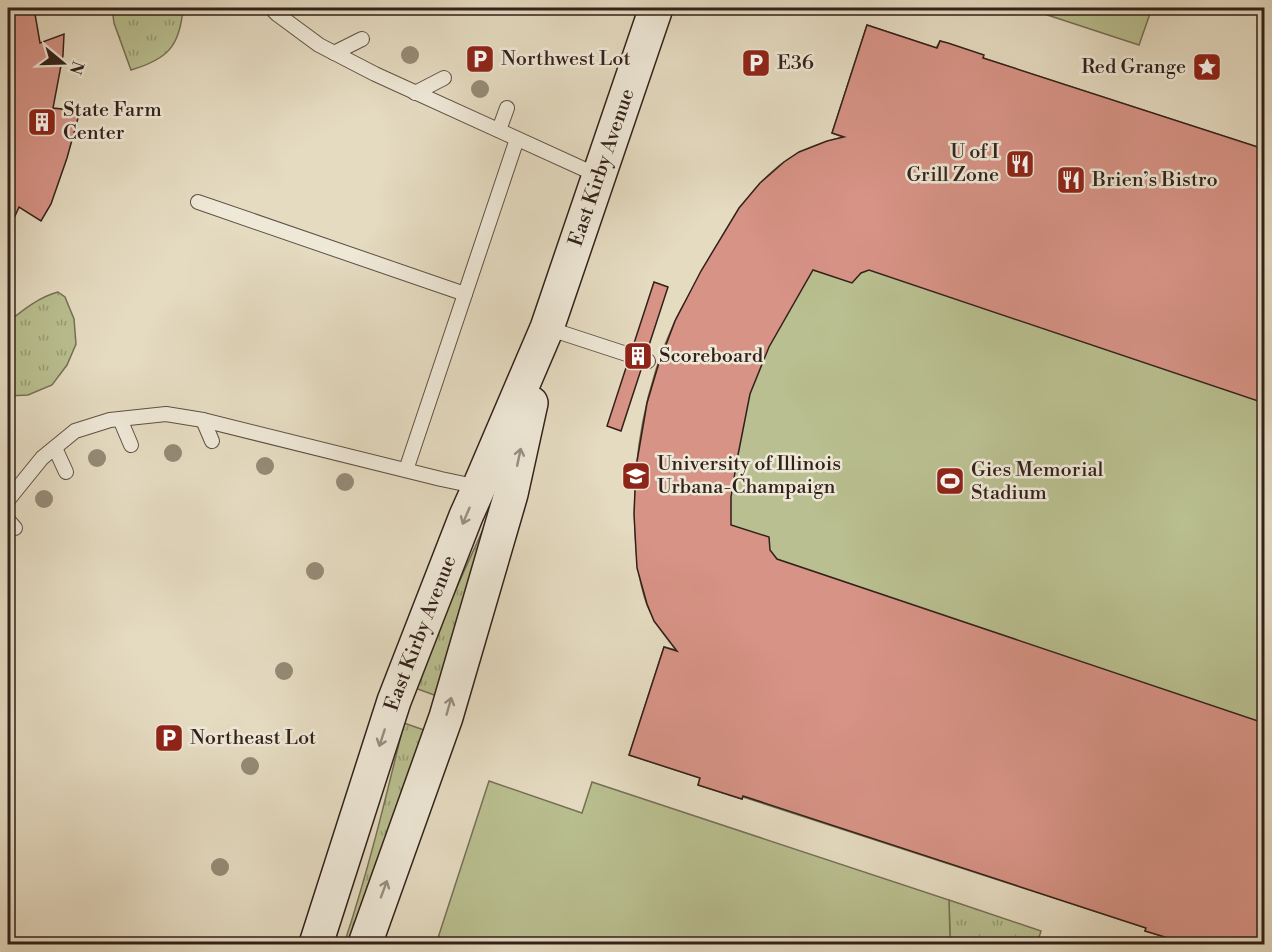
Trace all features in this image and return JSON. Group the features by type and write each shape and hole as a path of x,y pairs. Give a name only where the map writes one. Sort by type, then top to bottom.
{"main road":[{"name":"East Kirby Avenue","path":"316,945 394,701 466,516 547,328 656,8"},
{"name":"East Kirby Avenue","path":"365,945 446,717 511,494 547,328"}],"lane":[{"path":"271,8 333,53 415,93 599,176"},
{"path":"333,53 362,39"},
{"path":"415,93 444,78"},
{"path":"499,130 507,108"},
{"path":"406,470 517,139"},
{"path":"198,202 465,294"},
{"path":"547,328 648,361"},
{"path":"8,500 42,459 75,431 110,420 166,414 203,420 479,487"},
{"path":"120,419 131,445"},
{"path":"203,420 212,441"},
{"path":"55,448 66,471"},
{"path":"378,479 382,464"}],"green space":[{"path":"112,8 183,8 179,32 170,49 163,56 131,70 114,23"},
{"path":"1026,8 1152,8 1139,45"},
{"name":"Gies Memorial Stadium","path":"867,25 936,48 940,41 983,58 1264,149 1264,944 1213,944 1192,938 1188,944 1145,931 1146,928 743,797 742,799 698,785 700,778 629,755 664,647 676,650 656,623 647,605 636,548 635,503 638,449 648,396 656,371 683,305 747,200 764,179 790,158 815,146 843,137 832,133"},
{"path":"58,292 65,297 74,319 76,344 67,365 52,385 28,395 8,396 8,322 38,301"},
{"path":"485,525 437,696 415,688"},
{"path":"404,723 424,730 352,944 344,944 369,862"},
{"path":"489,781 582,813 592,782 949,900 950,937 948,944 436,944"},
{"path":"949,900 1041,931 1037,944 948,944 950,937"}],"building":[{"name":"State Farm Center","path":"8,8 34,8 40,43 64,34 63,55 53,108 80,111 51,204 41,221 19,207 8,232"},
{"name":"Gies Memorial Stadium","path":"867,25 937,48 940,41 948,43 984,55 983,58 1264,149 1264,403 869,270 861,273 852,283 813,270 769,347 750,394 731,497 731,525 769,537 770,550 777,559 1264,723 1264,944 1213,944 1191,938 1188,944 1145,931 1146,928 743,796 742,799 698,785 700,778 629,755 664,647 677,651 654,621 637,568 634,514 636,467 647,403 658,366 675,321 701,271 739,208 760,183 784,162 799,152 844,137 832,133"},
{"name":"Scoreboard","path":"654,282 668,287 621,431 607,426"}],"place":[{"name":"Northwest Lot","path":"480,59"},
{"name":"E36","path":"756,63"},
{"name":"Red Grange","path":"1207,67"},
{"name":"State Farm Center","path":"42,122"},
{"name":"U of I Grill Zone","path":"1020,164"},
{"name":"Brien’s Bistro","path":"1071,180"},
{"name":"Scoreboard","path":"638,356"},
{"name":"University of Illinois Urbana-Champaign","path":"636,476"},
{"name":"Gies Memorial Stadium","path":"950,481"},
{"name":"Northeast Lot","path":"169,738"}]}
